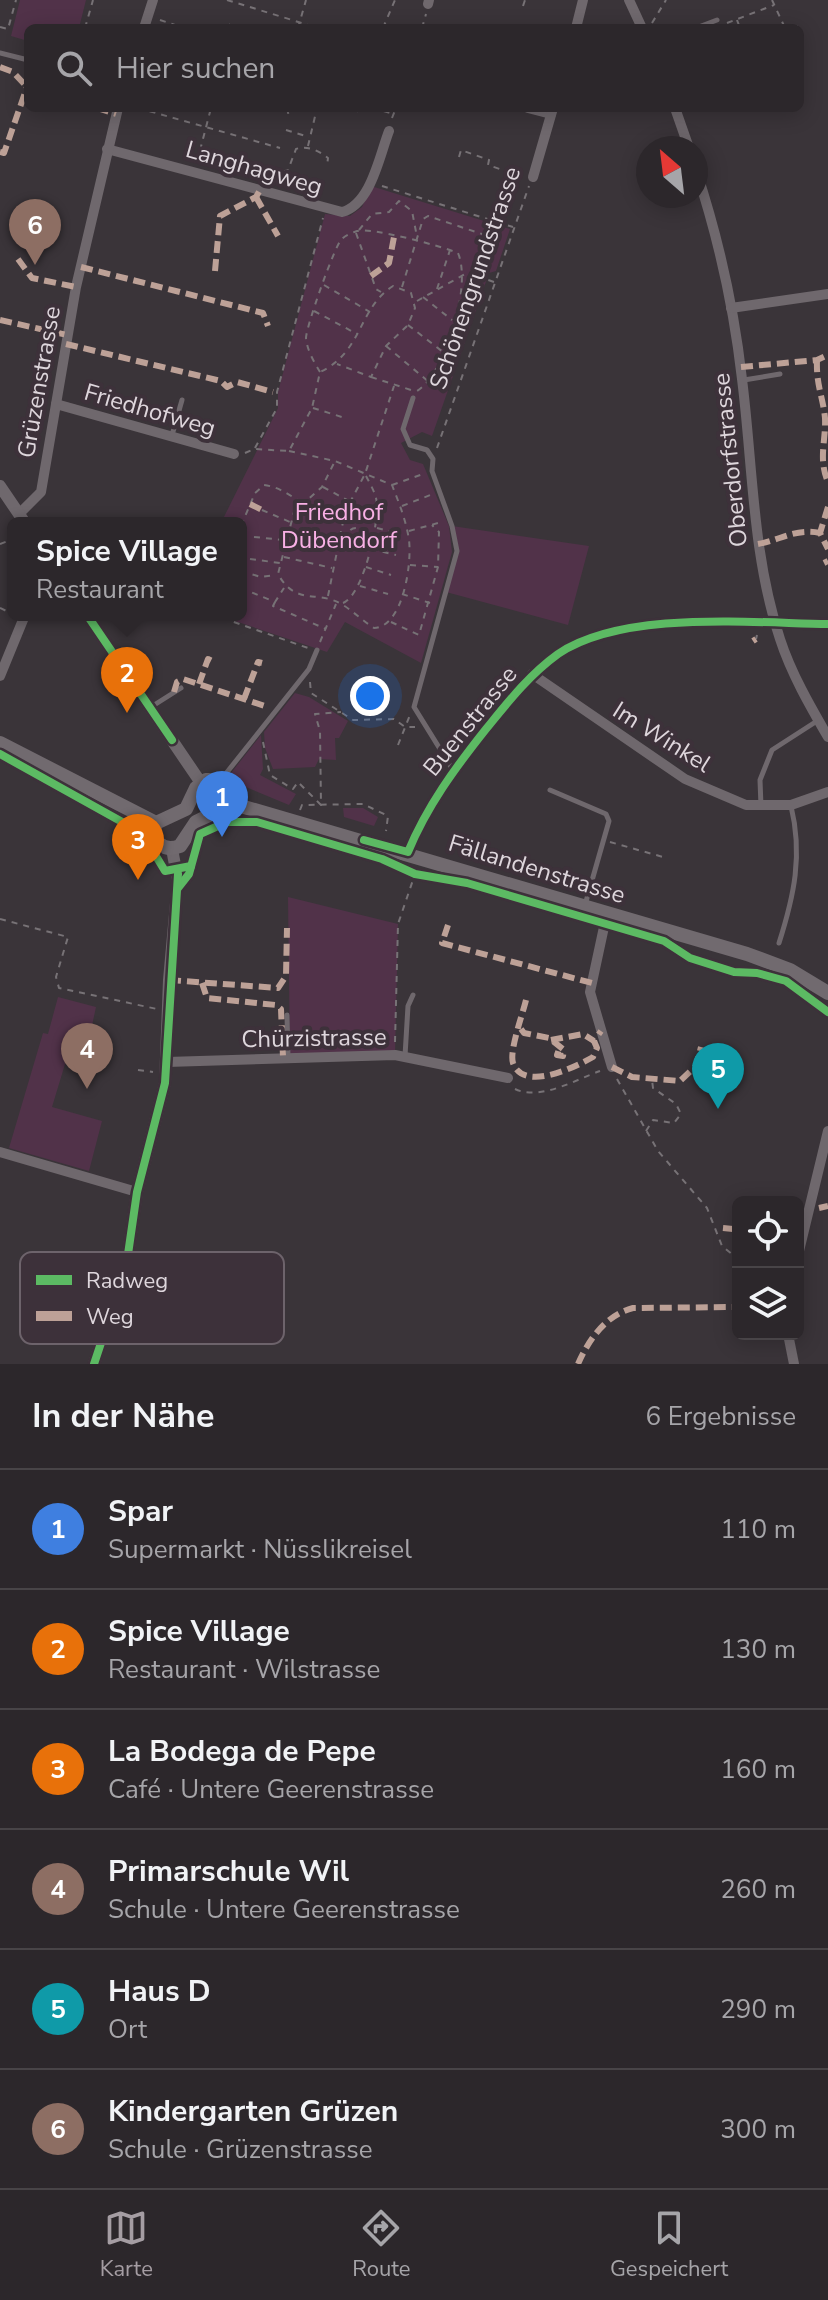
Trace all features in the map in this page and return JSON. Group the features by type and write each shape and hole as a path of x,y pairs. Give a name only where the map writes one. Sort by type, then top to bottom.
{"main road":[{"path":"0,743 156,823"},
{"path":"219,781 228,791 227,802 220,811 196,822 183,843 172,849 156,841 156,823 186,809 201,783 219,781"},
{"name":"Fällandenstrasse","path":"227,802 408,852 776,964 828,993"}],"street":[{"path":"145,24 153,0"},
{"path":"577,24 583,0"},
{"path":"629,0 644,24"},
{"name":"Grüzenstrasse","path":"23,517 41,492 76,287 117,112"},
{"name":"Schönengrundstrasse","path":"532,178 552,112"},
{"path":"676,112 685,136"},
{"name":"Langhagweg","path":"107,149 325,210 342,212 353,209 362,200 389,131"},
{"name":"Oberdorfstrasse","path":"706,208 731,308 743,380 758,544 775,623 790,665 828,737"},
{"path":"731,308 828,294"},
{"name":"Friedhofweg","path":"56,404 234,454"},
{"path":"0,486 21,517"},
{"path":"0,676 23,621"},
{"path":"91,621 201,783"},
{"name":"Buenstrasse","path":"408,852 433,798 453,770 532,674 574,645 614,631 750,621 828,624"},
{"name":"Im Winkel","path":"532,674 685,779 746,805 791,805 828,792"},
{"path":"128,1252 137,1192 151,1129 163,1093 167,1062 167,1011 178,881 172,849"},
{"path":"607,913 590,992 612,1067"},
{"name":"Chürzistrasse","path":"167,1062 400,1056 508,1078"},
{"path":"804,1230 828,1131"},
{"path":"0,1152 137,1192"},
{"path":"789,1340 794,1364"},
{"path":"94,1364 101,1344"}],"lane":[{"path":"706,24 717,20"},
{"path":"0,53 24,59"},
{"path":"743,380 780,374"},
{"name":"Schönengrundstrasse","path":"413,398 403,429 410,445 427,450 433,459"},
{"path":"172,436 182,400"},
{"path":"433,459 432,471 452,526 457,551 414,707 453,770"},
{"path":"219,781 309,669 316,650"},
{"path":"150,708 181,688"},
{"path":"761,806 760,780 772,750 818,721"},
{"path":"550,790 606,814 609,821 584,906"},
{"path":"779,943 796,893 798,843 791,805"},
{"path":"400,1056 408,1006 413,995"},
{"path":"287,1015 288,1057"}],"path":[{"path":"0,27 8,29 16,0"},
{"path":"86,24 93,0"},
{"path":"227,0 305,24"},
{"path":"299,22 306,0"},
{"path":"385,24 395,0"},
{"path":"523,6 525,0"},
{"path":"648,24 666,0"},
{"path":"772,0 783,24"},
{"path":"235,10 240,2"},
{"path":"423,24 429,2"},
{"path":"725,24 774,5"},
{"path":"147,17 171,24"},
{"path":"737,19 739,24"},
{"path":"152,112 280,148"},
{"path":"194,171 210,112"},
{"path":"288,112 289,117"},
{"path":"308,148 316,112"},
{"path":"387,112 394,114"},
{"path":"286,130 310,137"},
{"path":"283,172 288,170 296,149 308,148 328,158 327,166"},
{"path":"459,157 461,150 509,172 532,178"},
{"path":"507,176 509,172"},
{"path":"369,183 514,228"},
{"path":"355,232 372,214 389,212 399,201 412,211 417,241"},
{"path":"325,210 275,392 277,408 254,449 289,451 335,461 392,485 432,471"},
{"path":"402,288 423,219 428,216 494,238 497,244 494,253 476,276"},
{"path":"289,451 312,408 320,372 311,359 306,337 330,258 342,238 366,230 458,253 465,274 444,353 430,383 416,392 337,364"},
{"path":"355,232 376,289 382,293"},
{"path":"437,290 450,250"},
{"path":"371,377 386,346 408,325 416,301 465,274 495,282"},
{"path":"324,285 371,313"},
{"path":"320,372 337,364 382,293 393,286 402,288 416,301"},
{"path":"423,297 453,321"},
{"path":"314,311 358,334"},
{"path":"408,325 444,353"},
{"path":"386,346 430,383"},
{"path":"328,597 342,523 365,474 395,385"},
{"path":"312,408 345,418"},
{"path":"335,461 322,487 302,505 290,522 278,574 285,587 306,598 328,597 374,628 384,628 391,622 408,565 407,531 392,485"},
{"path":"342,604 350,601 359,586 375,528 376,499 365,474"},
{"path":"245,517 255,493 264,485 284,491 321,518 342,523"},
{"path":"322,487 350,502"},
{"path":"400,507 439,491"},
{"path":"262,510 290,522"},
{"path":"407,531 438,523"},
{"path":"391,622 419,635 438,567 439,532 432,525"},
{"path":"375,528 400,534"},
{"path":"347,534 351,529 360,529 364,539"},
{"path":"340,532 347,534 353,545 364,539 372,541"},
{"path":"286,533 336,545"},
{"path":"254,537 284,540"},
{"path":"369,549 396,555"},
{"path":"283,556 332,568"},
{"path":"250,559 281,563"},
{"path":"408,565 438,567"},
{"path":"365,567 391,575"},
{"path":"247,573 261,577 278,574"},
{"path":"359,586 388,594"},
{"path":"285,587 273,606 326,629"},
{"path":"247,590 275,602"},
{"path":"401,593 430,603"},
{"path":"231,621 316,650 337,602"},
{"path":"309,669 311,693 353,720 394,719 405,727 424,727"},
{"path":"398,745 414,707"},
{"path":"321,805 320,731 315,714 341,712"},
{"path":"264,748 270,775 293,789 298,782 321,805"},
{"path":"289,819 302,805 363,804 388,816 386,831"},
{"path":"603,840 663,857"},
{"path":"400,1056 398,924 415,874"},
{"path":"0,919 68,937 56,977 59,988 167,1011"},
{"path":"508,1078 515,1089 527,1095 612,1067 646,1132 707,1208 722,1246 732,1254"},
{"path":"138,1070 154,1072"},
{"path":"646,1132 653,1120 674,1123 681,1114 676,1104 653,1088 652,1080"},
{"path":"717,1227 723,1228"}],"green space":[{"path":"20,0 86,0 80,24 24,24 24,40 11,36"},
{"name":"Friedhof Dübendorf","path":"371,186 510,229 496,271 489,273 432,436 422,432 401,443 410,460 423,464 449,526 452,552 421,663 345,622 327,652 235,621 247,621 247,517 224,517 278,408 278,392 325,214 350,216 362,207"},
{"path":"452,526 589,546 568,625 446,592 457,551"},
{"path":"295,693 309,697 348,721 339,738 335,738 336,760 319,759 315,767 273,769 265,748 264,732"},
{"path":"261,735 263,769 260,775 296,794 289,805 241,785 231,773"},
{"path":"343,808 363,808 378,817 374,826 344,817"},
{"path":"288,897 398,924 395,1055 290,1057"},
{"path":"58,997 96,1007 88,1044 72,1041 52,1107 102,1121 89,1171 9,1148 43,1033 48,1034"}],"marked path":[{"path":"0,67 13,72 24,84"},
{"path":"0,152 4,153 24,96"},
{"path":"110,112 116,114"},
{"path":"215,271 220,216 256,197 260,190"},
{"path":"256,197 278,236"},
{"path":"371,276 389,263 394,237"},
{"path":"18,259 32,278 76,287"},
{"path":"81,267 263,313 268,326"},
{"path":"0,320 67,335"},
{"path":"66,344 221,381 227,387 237,382 273,392"},
{"path":"741,367 817,360 828,355"},
{"path":"817,360 825,418 823,466 828,482"},
{"path":"250,504 262,510"},
{"path":"828,507 820,533 828,549"},
{"path":"758,544 795,533 820,533"},
{"path":"824,563 828,561"},
{"path":"199,684 208,659 212,661"},
{"path":"244,699 258,662 262,663"},
{"path":"174,692 177,682 183,679 268,707"},
{"path":"448,925 442,943 592,983"},
{"path":"169,980 278,988 286,976 287,928"},
{"path":"202,983 207,998 276,1005 281,1009 283,1057"},
{"path":"526,1000 512,1057 519,1072 528,1076 551,1075 593,1057 597,1048 594,1041 601,1031"},
{"path":"521,1029 524,1033 549,1038 564,1050 563,1056 557,1055 559,1049"},
{"path":"551,1040 583,1034 594,1041"},
{"path":"612,1067 632,1077 680,1081 696,1066 701,1047"},
{"path":"819,1208 828,1206"},
{"path":"723,1228 732,1229"},
{"path":"578,1364 600,1329 623,1311 633,1308 732,1307"}],"cycle path":[{"path":"91,621 172,740"},
{"path":"364,840 408,852 442,788 502,709 547,662 585,640 617,631 689,622 828,624"},
{"path":"0,754 142,833 165,871 191,866"},
{"path":"178,888 189,874 200,834 227,822 257,822 382,859 415,874 467,883 664,941 690,958 734,972 757,973 786,981 828,1012"},
{"path":"128,1252 137,1192 165,1083 178,874"},
{"path":"94,1364 101,1344"}],"place":[{"name":"Kindergarten Grüzen","path":"35,265"},
{"name":"Spice Village","path":"127,713"},
{"name":"Spar","path":"222,837"},
{"name":"La Bodega de Pepe","path":"138,880"},
{"name":"Primarschule Wil","path":"87,1089"},
{"name":"Haus D","path":"718,1109"}]}
